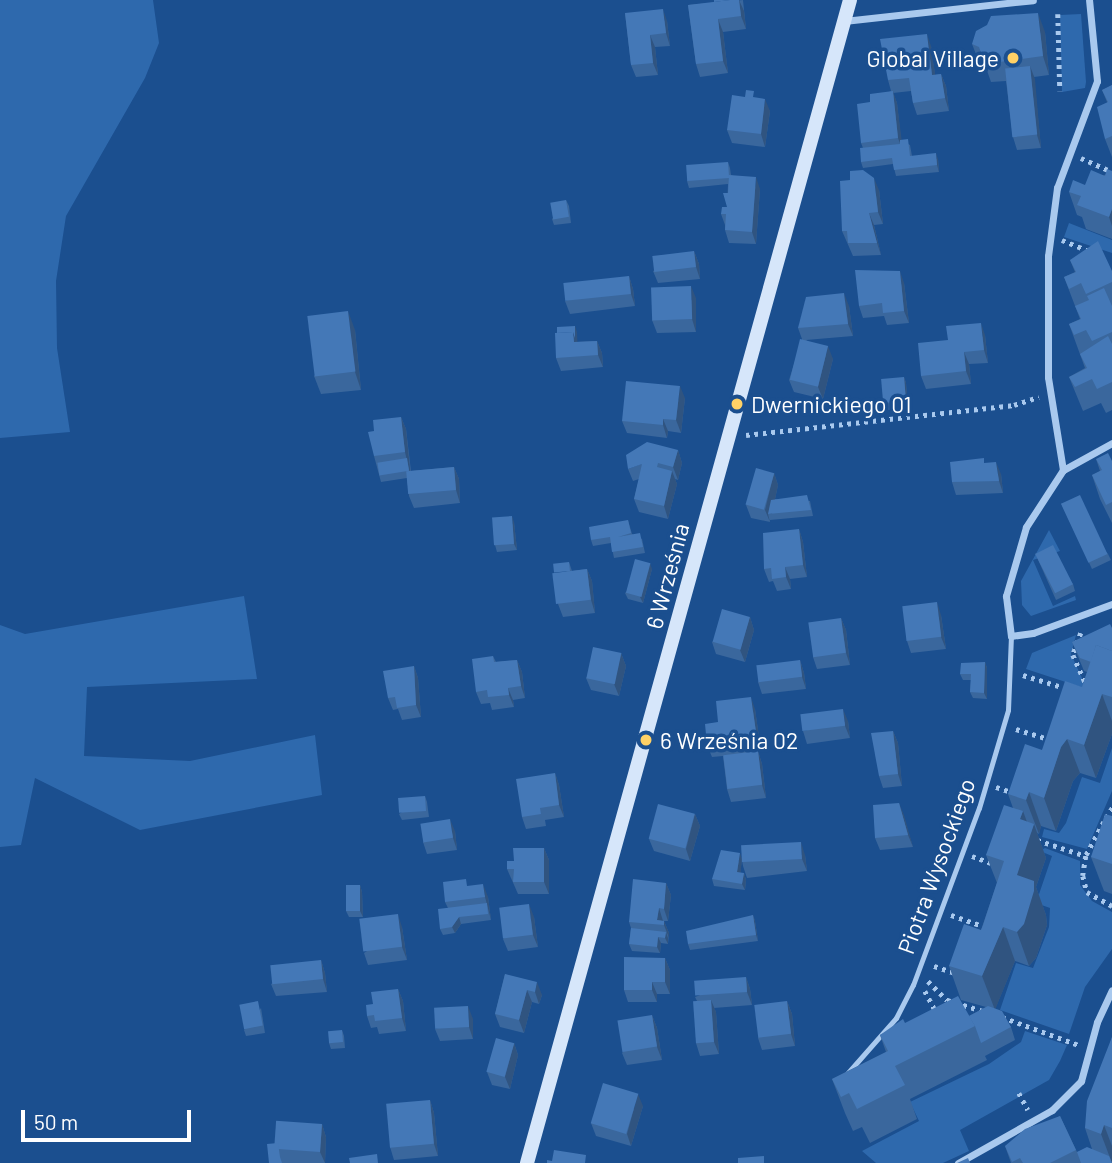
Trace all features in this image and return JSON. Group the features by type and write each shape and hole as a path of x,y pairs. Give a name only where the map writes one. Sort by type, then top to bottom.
{"street":[{"name":"6 Września","path":"527,1163 849,0"},
{"path":"844,21 1033,0"},
{"path":"1063,470 1050,393 1051,235 1057,188 1097,82 1089,0"},
{"name":"Piotra Wysockiego","path":"1011,636 1006,596 1012,563 1026,527 1063,470 1112,443"},
{"path":"1011,636 1033,633 1112,604"},
{"path":"958,1163 1052,1110 1081,1081 1112,990"}],"lane":[{"name":"Piotra Wysockiego","path":"837,1084 896,1018 914,985 979,808 1006,718 1011,636"}],"path":[{"path":"1058,14 1060,90"},
{"path":"1069,153 1112,172"},
{"path":"1051,235 1096,253"},
{"path":"728,438 1014,405 1050,393"},
{"path":"1081,633 1073,655 1092,696"},
{"path":"1022,674 1080,693"},
{"path":"1015,729 1059,742"},
{"path":"995,786 1019,795"},
{"path":"1112,808 1085,859 1087,892 1112,906"},
{"path":"1104,822 1112,825"},
{"path":"1034,839 1096,865"},
{"path":"971,856 1003,867"},
{"path":"951,915 990,929"},
{"path":"933,965 966,977"},
{"path":"928,981 947,1000 1090,1049"},
{"path":"925,992 938,1015"}],"shaded area":[{"path":"0,0 153,0 159,43 145,78 66,216 56,281 57,348 70,432 0,438"},
{"path":"1081,14 1085,88 1062,92 1060,15"},
{"path":"1069,223 1112,240 1112,253 1064,237"},
{"path":"1049,530 1060,551 1033,560 1053,606 1075,596 1076,600 1031,616 1022,605 1021,581"},
{"path":"244,596 257,679 87,687 84,756 190,761 315,735 322,795 140,830 35,778 21,845 0,847 0,625 25,634"},
{"path":"1076,635 1071,654 1087,689 1026,669 1032,653"},
{"path":"1112,748 1112,791 1087,849 1042,837 1044,829 1059,833 1066,823 1082,777 1100,783"},
{"path":"1045,848 1080,861 1080,885 1092,901 1112,912 1112,949 1085,987 1069,1034 1000,1010 1016,963 1033,968 1049,927 1050,908 1036,903 1052,856 1040,851"},
{"path":"1025,1031 1067,1045 1060,1061 1049,1080 960,1130 969,1151 943,1163 876,1163 862,1151 919,1121 910,1102 989,1064 1021,1042"}],"building":[{"path":"739,0 741,16 718,19 723,61 696,64 688,5"},
{"path":"663,9 666,33 650,35 653,63 631,65 625,13"},
{"path":"1038,13 1043,56 985,64 979,47 972,44 976,31 987,25 991,16"},
{"path":"927,34 932,75 941,74 945,98 913,103 909,78 888,80 880,39"},
{"path":"1030,66 1037,135 1012,137 1005,69"},
{"path":"1112,85 1112,136 1105,139 1097,107 1108,102 1102,90"},
{"path":"746,90 754,91 753,97 765,99 761,134 727,130 732,95 745,97"},
{"path":"893,91 898,138 861,143 857,104 870,102 870,94"},
{"path":"908,139 910,156 936,153 937,165 894,170 892,158 861,162 860,148 900,144 900,140"},
{"path":"728,162 729,178 687,181 686,165"},
{"path":"1107,169 1112,171 1112,209 1109,217 1077,205 1081,196 1069,192 1073,180 1085,185 1091,170 1105,176"},
{"path":"863,170 874,178 878,212 869,213 877,243 848,243 847,231 842,231 840,181 850,180 850,171"},
{"path":"729,175 756,177 752,232 725,230 726,214 721,214 722,207 727,207 723,193 728,193"},
{"path":"566,200 569,217 553,220 550,203"},
{"path":"1098,241 1112,271 1112,282 1086,294 1081,283 1069,289 1064,277 1076,272 1070,260"},
{"path":"694,251 696,267 654,272 652,256"},
{"path":"855,270 900,271 904,311 883,313 882,303 859,306"},
{"path":"629,276 631,294 565,301 563,283"},
{"path":"691,286 692,319 652,320 651,287"},
{"path":"1104,288 1112,306 1112,332 1092,341 1086,330 1074,335 1069,324 1081,319 1075,306 1089,300 1087,296"},
{"path":"844,293 848,324 798,328 806,297"},
{"path":"348,311 355,372 315,377 307,316"},
{"path":"981,323 984,350 964,352 966,371 921,376 918,343 948,340 946,326"},
{"path":"575,326 575,338 573,332 557,333 557,327"},
{"path":"573,332 574,342 597,341 598,355 556,358 555,333"},
{"path":"1108,336 1112,344 1112,382 1097,389 1092,379 1075,387 1069,377 1087,368 1080,354"},
{"path":"800,339 828,346 818,387 790,380"},
{"path":"904,377 906,401 883,403 881,379"},
{"path":"626,381 680,386 676,420 663,419 663,425 622,421"},
{"path":"401,417 405,452 374,456 368,432 374,431 373,420"},
{"path":"647,442 678,450 673,467 658,463 657,467 672,471 664,506 634,499 642,464 628,469 626,455"},
{"path":"1108,453 1112,461 1112,502 1106,505 1092,475 1102,470 1096,459"},
{"path":"407,458 409,471 379,476 377,463"},
{"path":"984,458 984,463 996,462 999,481 952,482 950,462"},
{"path":"454,467 456,490 408,494 406,471"},
{"path":"756,468 774,473 764,510 746,505"},
{"path":"807,495 811,510 768,514 771,500"},
{"path":"1080,495 1107,554 1088,563 1061,504"},
{"path":"512,516 514,544 494,545 492,517"},
{"path":"628,520 631,533 618,537 640,533 643,547 612,552 610,537 591,540 589,527"},
{"path":"799,529 803,565 785,567 786,577 772,579 771,568 764,569 763,533"},
{"path":"1053,545 1073,584 1055,593 1035,554"},
{"path":"635,559 650,563 641,597 626,593"},
{"path":"569,562 570,571 554,573 553,564"},
{"path":"587,569 591,600 556,604 552,573"},
{"path":"937,602 941,637 907,641 902,606"},
{"path":"722,609 750,617 741,650 713,642"},
{"path":"841,618 846,653 813,657 808,623"},
{"path":"1110,624 1112,651 1096,645 1091,662 1080,658 1072,642"},
{"path":"1096,645 1112,651 1112,697 1102,694 1084,745 1067,739 1061,747 1044,798 1029,792 1026,800 1008,794 1025,744 1042,750 1065,681 1082,687"},
{"path":"593,647 621,653 615,684 586,678"},
{"path":"493,656 494,662 517,660 521,686 508,688 509,695 488,697 487,690 476,692 472,659"},
{"path":"800,660 802,677 758,682 756,665"},
{"path":"985,662 984,693 970,692 971,674 960,674 961,663"},
{"path":"414,666 416,705 397,708 395,697 388,698 383,671"},
{"path":"751,697 757,739 707,745 705,724 718,722 716,701"},
{"path":"843,709 845,726 802,731 800,714"},
{"path":"893,731 898,774 879,776 871,733"},
{"path":"758,751 762,785 727,789 723,755"},
{"path":"555,773 559,805 540,808 541,814 522,817 516,779"},
{"path":"425,796 426,811 399,813 398,798"},
{"path":"899,803 908,835 875,838 873,805"},
{"path":"658,804 695,814 685,849 649,839"},
{"path":"1004,805 1023,811 1020,819 1034,824 1017,875 1034,881 1034,891 1024,924 1017,932 1003,927 982,976 949,966 964,924 981,930 983,925 1004,861 986,855"},
{"path":"1105,814 1112,816 1112,864 1091,857"},
{"path":"450,819 453,838 423,842 420,824"},
{"path":"801,842 802,859 742,862 741,845"},
{"path":"513,848 544,848 544,882 513,882 514,869 507,869 507,861 514,861"},
{"path":"721,850 740,853 737,872 744,873 742,884 712,879"},
{"path":"466,879 467,886 483,884 485,897 445,902 443,882"},
{"path":"633,879 666,883 664,909 659,908 657,920 664,921 664,925 629,922"},
{"path":"346,885 360,885 360,911 346,911"},
{"path":"487,903 488,914 459,917 452,927 440,929 438,909"},
{"path":"529,904 533,935 503,938 499,908"},
{"path":"398,914 402,947 363,952 359,919"},
{"path":"753,915 756,935 688,944 686,931"},
{"path":"631,928 666,932 665,938 658,937 657,947 629,944"},
{"path":"624,957 665,958 665,982 652,982 652,990 624,990"},
{"path":"321,960 323,979 272,984 270,965"},
{"path":"505,974 537,982 535,992 527,990 519,1020 495,1014"},
{"path":"746,977 747,992 695,996 694,981"},
{"path":"398,989 402,1018 375,1021 374,1015 367,1016 366,1005 373,1004 371,992"},
{"path":"958,996 975,1026 895,1066 905,1085 857,1109 849,1093 841,1097 832,1079 888,1051 880,1035 903,1019 905,1023"},
{"path":"711,1000 714,1042 696,1043 693,1001"},
{"path":"258,1001 263,1026 244,1029 239,1005"},
{"path":"787,1001 791,1034 758,1038 754,1005"},
{"path":"468,1006 469,1027 435,1029 434,1008"},
{"path":"988,1006 1002,1011 1011,1027 981,1043 969,1016"},
{"path":"652,1015 657,1047 622,1052 617,1020"},
{"path":"342,1030 343,1042 329,1043 328,1031"},
{"path":"1112,1037 1112,1128 1104,1125 1101,1134 1085,1128 1087,1101"},
{"path":"496,1038 514,1043 505,1077 486,1072"},
{"path":"603,1083 638,1094 626,1134 591,1123"},
{"path":"430,1100 434,1144 390,1148 386,1104"},
{"path":"1060,1116 1076,1150 1050,1163 1023,1163 1020,1158 1012,1162 1005,1146 1025,1129"},
{"path":"276,1121 322,1124 320,1152 274,1149"},
{"path":"278,1143 282,1163 269,1163 267,1144"},
{"path":"1087,1147 1109,1156 1112,1163 1081,1163 1077,1152"},
{"path":"554,1150 586,1155 585,1163 547,1163 547,1160 552,1161"},
{"path":"377,1154 378,1163 350,1163 349,1158"},
{"path":"764,1156 764,1163 738,1163 738,1158"},
{"path":"968,1158 970,1163 957,1163"}],"place":[{"name":"Global Village","path":"1013,58"},
{"name":"Dwernickiego 01","path":"737,404"},
{"name":"6 Września 02","path":"646,740"}]}
